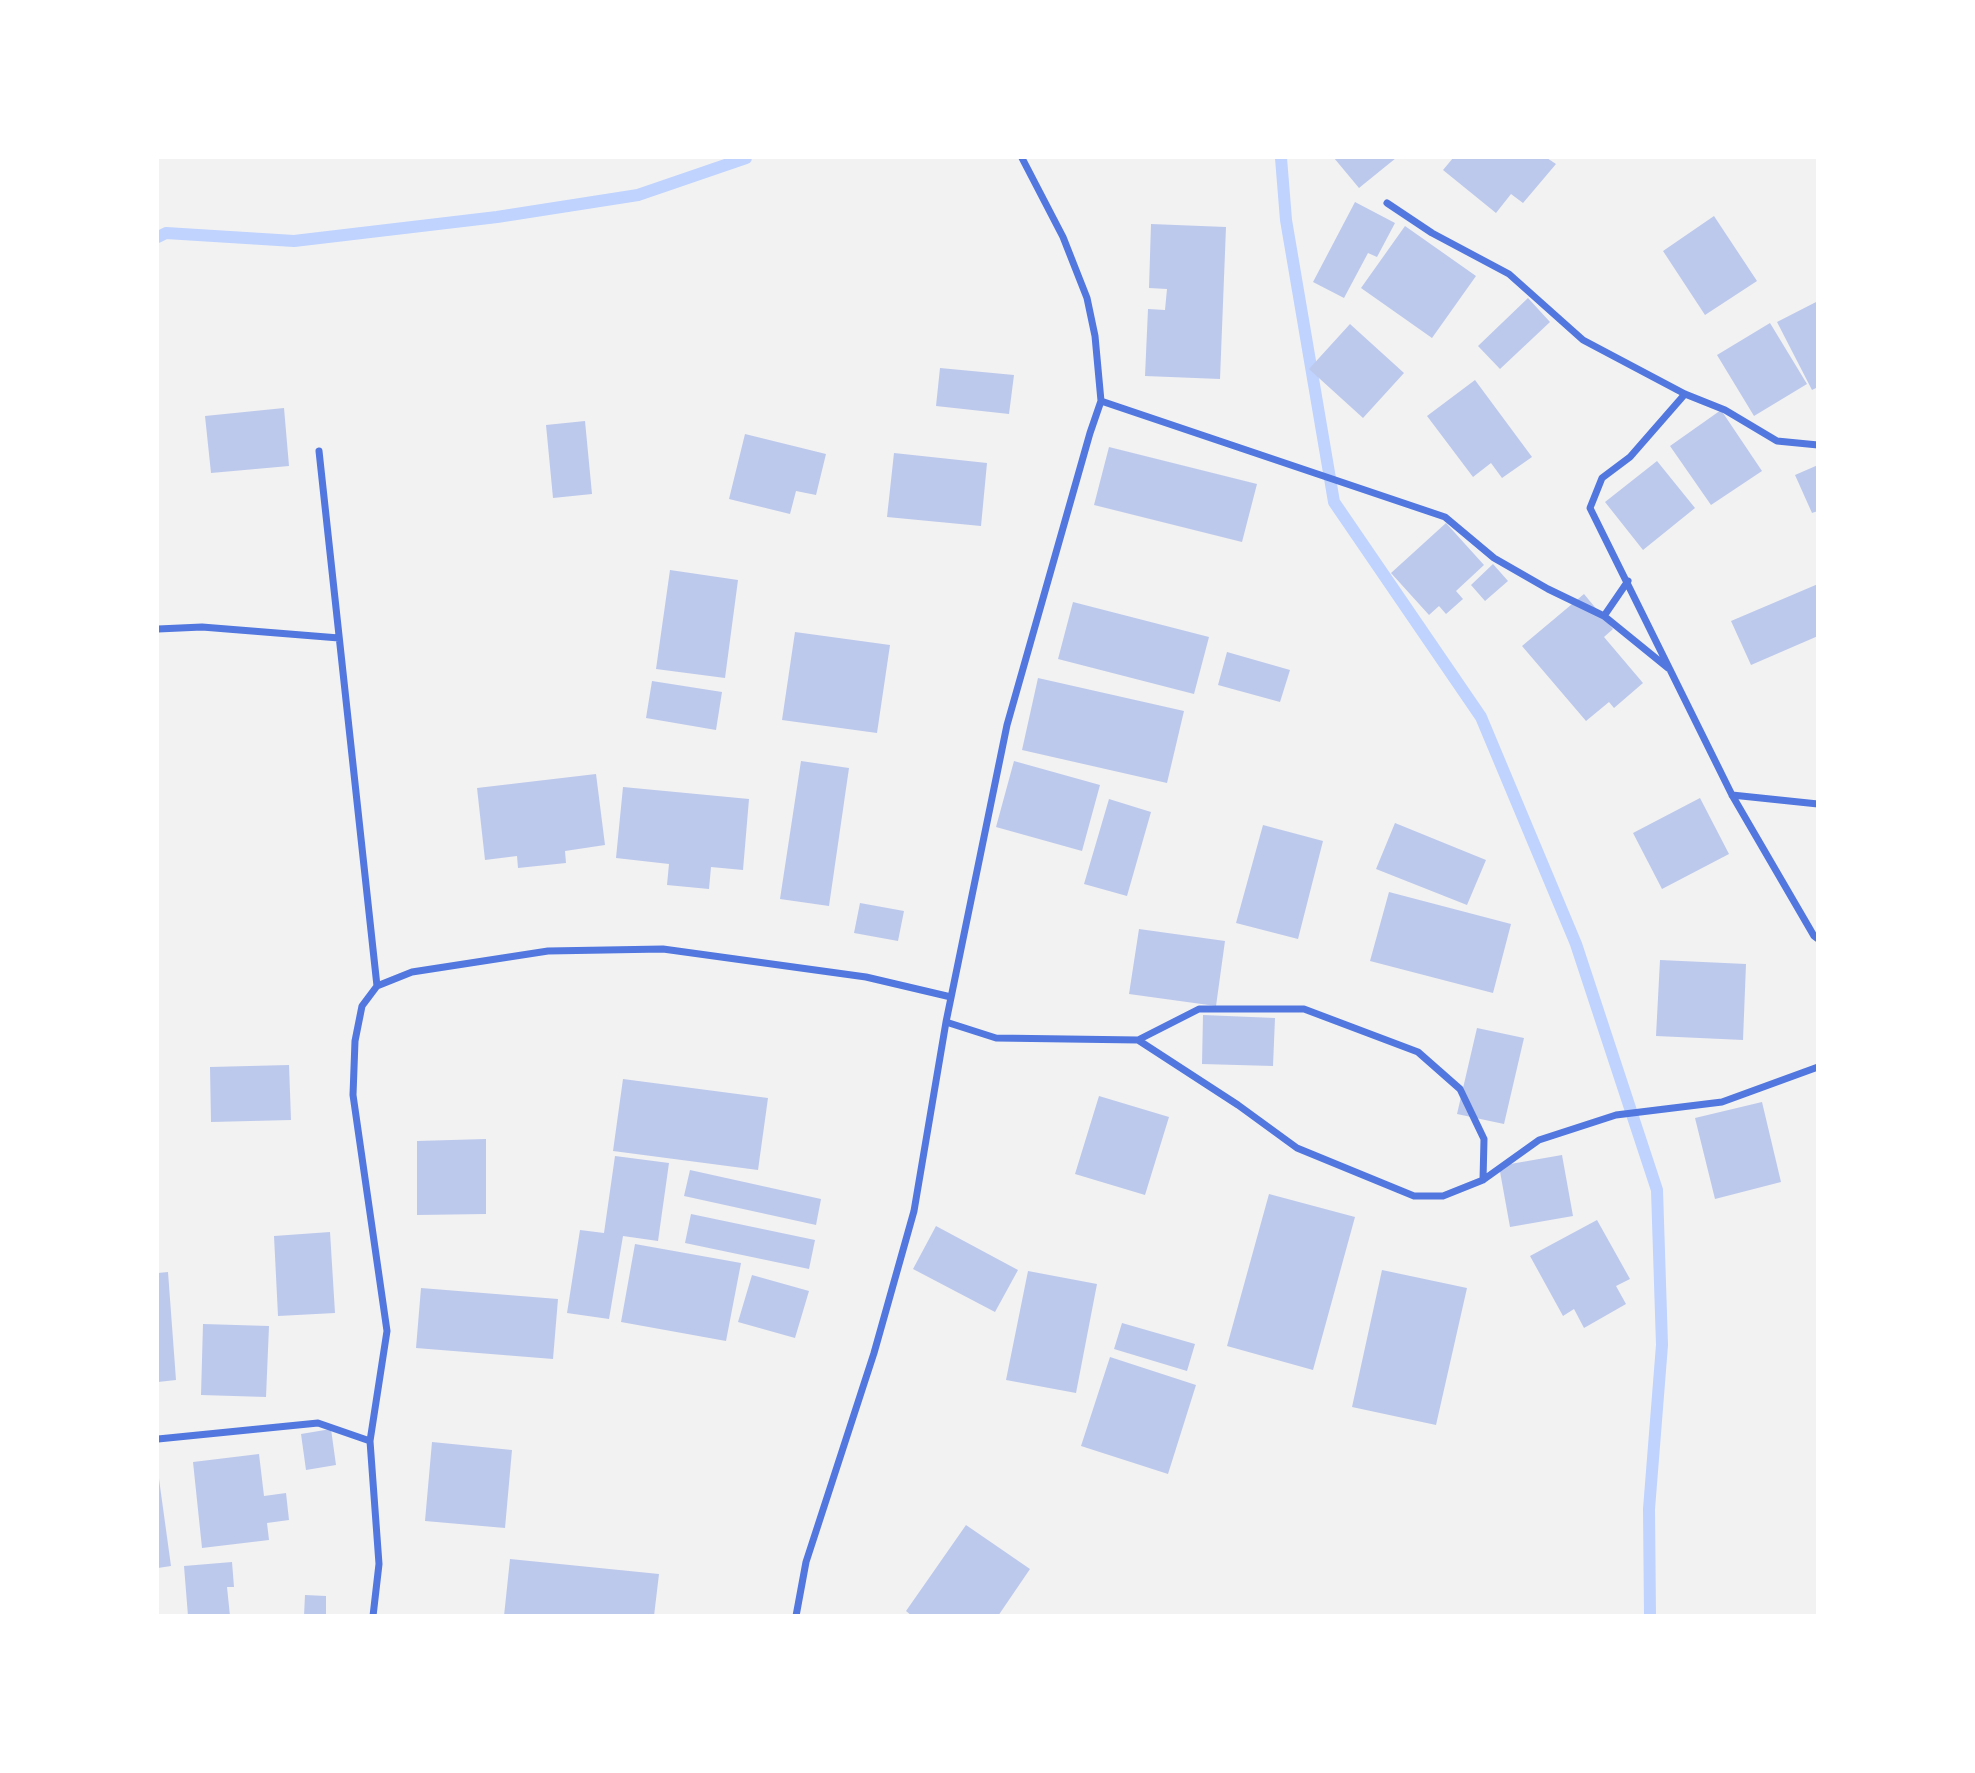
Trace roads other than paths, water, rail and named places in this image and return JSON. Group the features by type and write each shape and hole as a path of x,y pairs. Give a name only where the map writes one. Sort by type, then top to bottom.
{"street":[{"path":"796,1615 806,1562 874,1353 914,1211 946,1022 1007,725 1101,401 1095,335 1087,298 1063,237 1021,158"},
{"path":"1387,203 1432,233 1509,274 1583,340 1685,394 1725,410 1777,441 1818,445"},
{"path":"1685,394 1630,457 1602,478 1590,508 1732,795 1818,939"},
{"path":"1101,401 1445,517 1494,558 1548,589 1604,616 1671,670"},
{"path":"319,451 377,986"},
{"path":"1604,616 1628,581"},
{"path":"158,629 202,627 339,638"},
{"path":"1732,795 1818,804"},
{"path":"373,1615 379,1564 370,1441 387,1331 353,1095 355,1041 362,1006 377,986 412,972 548,951 663,949 866,977 951,997"},
{"path":"946,1022 996,1038 1138,1040 1199,1009 1304,1009 1418,1052 1461,1089 1485,1139 1483,1180"},
{"path":"1138,1040 1238,1105 1297,1148 1414,1196 1443,1196 1483,1180 1539,1140 1616,1115 1722,1102 1818,1067"},
{"path":"158,1439 318,1423 370,1441"}],"waterway":[{"path":"158,237 166,233 294,241 497,217 638,195 746,158"},
{"path":"1281,158 1286,220 1334,502 1481,717 1576,944 1657,1190 1662,1345 1649,1509 1650,1616"}]}
